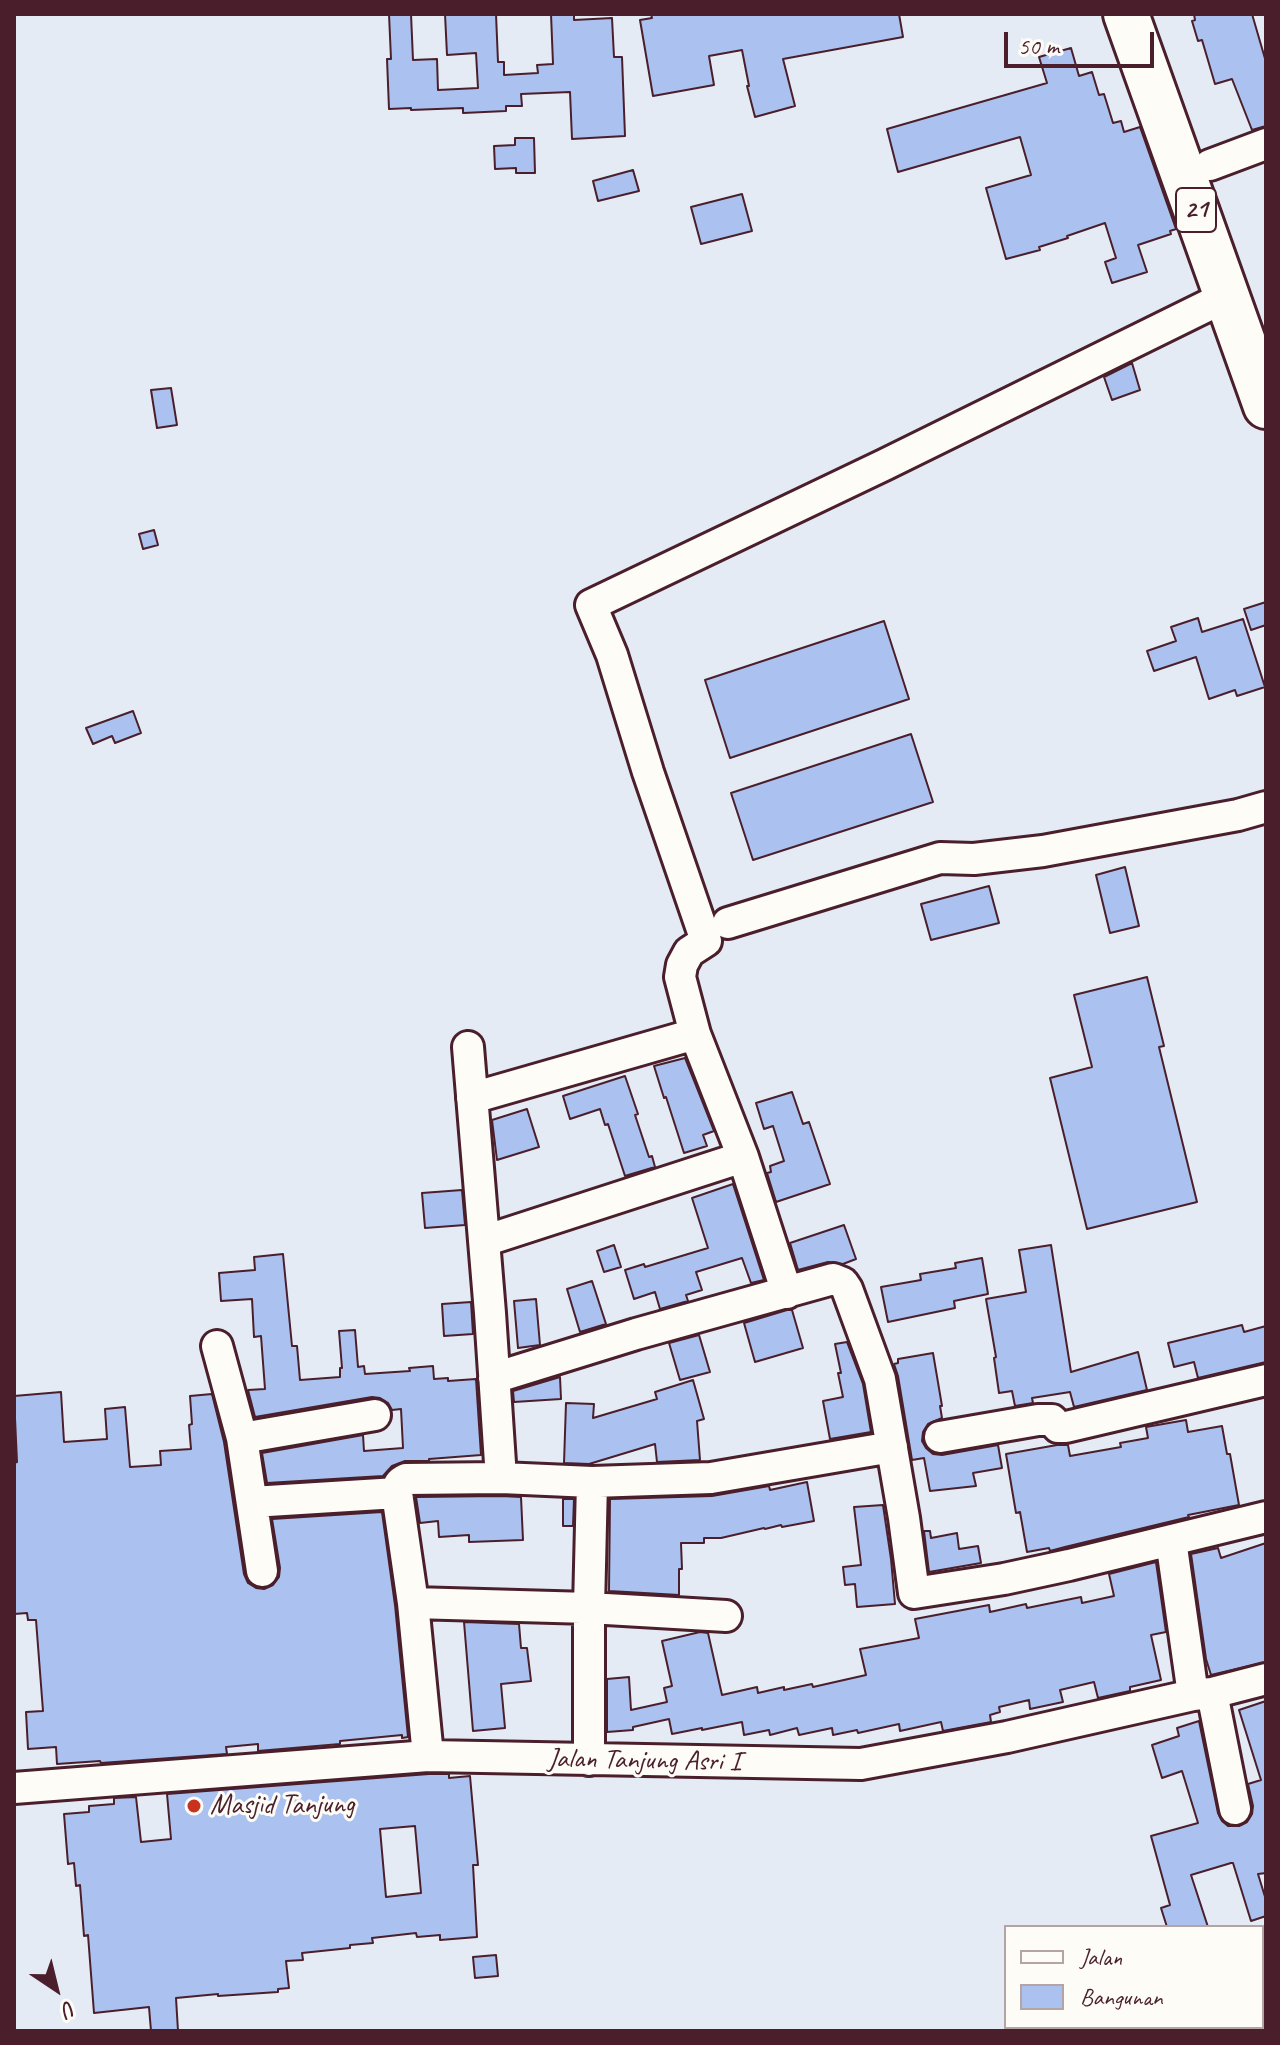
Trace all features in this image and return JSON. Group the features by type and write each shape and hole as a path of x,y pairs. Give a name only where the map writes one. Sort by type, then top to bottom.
{"highway":[{"name":"21","path":"1126,14 1266,406"},
{"name":"21","path":"1155,14 1266,317"}],"street":[{"path":"1210,165 1266,144"},
{"path":"787,1293 743,1157 695,1034 680,977 689,952 706,941 612,655 591,605 1227,296"},
{"path":"728,923 940,858 974,859 1043,851 1238,815 1266,807"},
{"path":"472,1098 695,1034"},
{"path":"468,1047 501,1478"},
{"path":"484,1241 743,1157"},
{"path":"494,1378 636,1334 833,1279 843,1283 847,1289 880,1379 914,1593 1004,1579 1266,1517"},
{"path":"217,1346 242,1438 262,1571"},
{"path":"940,1437 1038,1420 1052,1420 1058,1427 1066,1427 1266,1380"},
{"path":"242,1438 375,1415"},
{"path":"428,1756 413,1603 397,1493 401,1481 501,1478 592,1482 711,1478 892,1447"},
{"path":"589,1760 592,1482"},
{"path":"252,1502 397,1493"},
{"path":"1171,1540 1203,1694 1235,1809"},
{"path":"413,1603 726,1616"},
{"name":"Jalan Tanjung Asri I","path":"14,1788 428,1756 861,1764 1007,1737 1203,1694 1264,1686"}],"building":[{"path":"389,14 411,14 413,60 437,59 438,90 478,88 476,53 447,55 445,14 496,14 498,62 504,62 504,75 538,73 537,65 553,64 551,14 574,14 574,20 612,18 614,57 622,57 625,136 572,139 570,92 521,94 522,106 506,106 506,111 463,113 463,108 389,109"},
{"path":"651,14 899,14 903,37 783,59 795,106 755,117 742,50 709,56 714,85 653,96 640,20 652,18"},
{"path":"1194,14 1252,14 1266,62 1266,126 1252,130 1232,79 1215,84 1202,40 1198,41 1192,21 1195,20"},
{"path":"1071,48 1079,76 1092,72 1099,95 1104,94 1113,123 1121,121 1124,132 1140,127 1176,229 1170,231 1171,234 1138,245 1147,272 1112,283 1105,262 1116,258 1105,223 1039,247 1040,250 1006,259 986,188 1031,175 1020,137 898,172 887,129 1047,83 1039,57"},
{"path":"515,138 534,138 535,173 516,173 516,168 495,169 494,146 515,145"},
{"path":"633,170 639,191 598,201 593,181"},
{"path":"742,194 752,231 701,244 691,207"},
{"path":"1132,363 1140,390 1112,400 1104,377"},
{"path":"171,388 177,425 157,428 151,390"},
{"path":"154,530 158,545 143,549 139,534"},
{"path":"1266,602 1266,625 1251,630 1244,609"},
{"path":"1198,618 1202,632 1243,619 1265,687 1237,696 1235,690 1209,699 1196,657 1154,671 1147,651 1176,641 1171,627"},
{"path":"884,621 909,699 730,758 705,680"},
{"path":"133,711 141,733 115,743 112,736 93,744 86,728"},
{"path":"911,734 933,802 753,860 731,793"},
{"path":"1125,867 1139,926 1110,933 1096,875"},
{"path":"989,886 999,923 931,940 921,904"},
{"path":"1147,977 1164,1046 1159,1047 1197,1202 1087,1229 1050,1078 1092,1067 1074,995"},
{"path":"685,1058 714,1131 703,1135 707,1146 684,1153 654,1066"},
{"path":"625,1076 638,1114 635,1115 655,1167 625,1176 600,1109 570,1119 563,1096"},
{"path":"792,1092 803,1124 809,1122 830,1184 776,1202 767,1173 771,1172 770,1166 784,1161 773,1126 764,1129 756,1103"},
{"path":"527,1109 539,1147 497,1160 492,1120"},
{"path":"733,1184 764,1280 751,1283 742,1258 696,1272 702,1290 686,1295 688,1301 660,1309 655,1292 634,1299 625,1270 708,1248 692,1198"},
{"path":"462,1190 465,1225 425,1228 422,1193"},
{"path":"844,1225 856,1259 843,1264 828,1262 798,1270 790,1243"},
{"path":"614,1245 621,1267 604,1272 597,1251"},
{"path":"1051,1245 1071,1372 1138,1352 1147,1390 1074,1407 1070,1392 1032,1398 1033,1403 1015,1406 1012,1391 999,1393 986,1299 1026,1292 1019,1250"},
{"path":"283,1254 292,1346 297,1346 300,1380 340,1377 339,1331 355,1330 358,1367 364,1366 365,1374 433,1366 434,1379 476,1379 481,1455 405,1461 392,1466 383,1476 267,1483 262,1453 363,1435 364,1451 403,1448 401,1409 392,1410 380,1398 255,1417 248,1390 265,1389 261,1336 254,1337 252,1299 221,1301 219,1273 255,1270 254,1257"},
{"path":"982,1258 988,1294 954,1301 955,1308 888,1322 881,1287 921,1280 920,1274 956,1268 955,1263"},
{"path":"592,1281 606,1324 580,1332 567,1289"},
{"path":"536,1299 540,1345 518,1348 514,1301"},
{"path":"471,1302 473,1334 444,1336 442,1304"},
{"path":"792,1310 803,1348 755,1362 744,1323"},
{"path":"1242,1325 1244,1332 1266,1326 1266,1362 1198,1378 1194,1362 1174,1367 1168,1343"},
{"path":"699,1335 710,1372 680,1380 669,1343"},
{"path":"847,1342 863,1384 871,1432 830,1439 823,1401 843,1397 835,1344"},
{"path":"933,1353 942,1418 928,1424 922,1441 933,1454 942,1455 998,1445 1002,1468 973,1473 976,1486 930,1491 924,1458 912,1460 894,1364 898,1363 898,1359"},
{"path":"560,1377 561,1399 514,1402 513,1391"},
{"path":"693,1380 704,1419 697,1421 700,1460 657,1462 655,1444 589,1464 564,1463 566,1403 594,1404 593,1418 657,1399 655,1392"},
{"path":"61,1392 64,1442 107,1439 105,1409 125,1407 130,1467 161,1465 160,1451 191,1449 190,1396 212,1394 224,1442 244,1574 248,1583 256,1588 273,1585 279,1577 272,1519 382,1512 408,1737 402,1738 402,1735 258,1751 258,1744 226,1747 227,1754 101,1763 57,1764 56,1747 28,1749 26,1712 43,1711 36,1620 28,1620 27,1613 14,1614 14,1463 17,1462 14,1396"},
{"path":"1186,1420 1188,1432 1222,1426 1239,1505 1050,1551 1049,1548 1027,1552 1020,1512 1016,1513 1006,1454 1068,1445 1070,1456 1121,1447 1120,1443 1148,1438 1146,1427"},
{"path":"807,1482 814,1521 721,1538 704,1538 704,1543 681,1543 679,1595 609,1591 610,1499 712,1496 769,1486 770,1490"},
{"path":"416,1497 521,1497 523,1540 469,1542 469,1535 439,1537 438,1521 420,1523"},
{"path":"563,1499 574,1499 573,1526 563,1526"},
{"path":"883,1505 895,1604 857,1607 855,1584 845,1585 843,1567 861,1565 854,1507"},
{"path":"924,1531 930,1531 931,1538 957,1533 959,1549 978,1546 981,1563 929,1572"},
{"path":"1266,1543 1266,1662 1211,1675 1191,1554 1218,1548 1221,1558"},
{"path":"1156,1562 1166,1632 1151,1635 1161,1680 1130,1687 1130,1691 1098,1698 1094,1682 1060,1690 1063,1702 1030,1709 1029,1700 999,1707 1000,1712 990,1715 991,1722 943,1731 941,1722 900,1731 899,1724 833,1735 832,1728 799,1735 797,1728 770,1735 769,1730 744,1735 742,1722 672,1734 669,1719 633,1727 633,1730 607,1732 607,1679 629,1677 631,1710 667,1702 664,1688 672,1686 662,1641 708,1633 722,1695 757,1687 758,1693 784,1687 784,1690 812,1684 813,1687 866,1675 860,1649 919,1638 915,1619 989,1605 990,1612 1026,1604 1027,1608 1081,1597 1082,1603 1114,1596 1109,1574"},
{"path":"464,1622 519,1624 521,1648 527,1648 531,1681 501,1684 505,1728 473,1731"},
{"path":"1266,1701 1266,1873 1258,1874 1266,1900 1266,1916 1251,1921 1231,1863 1191,1875 1207,1925 1166,1925 1161,1908 1170,1905 1151,1836 1198,1823 1182,1771 1162,1778 1152,1745 1179,1736 1177,1728 1199,1721 1218,1813 1228,1826 1239,1826 1247,1822 1252,1814 1248,1784 1261,1780 1239,1710"},
{"path":"429,1774 449,1774 449,1778 470,1776 478,1865 473,1865 477,1937 440,1940 440,1935 417,1937 416,1933 372,1938 373,1943 350,1945 350,1948 302,1953 303,1960 286,1961 289,1988 278,1989 278,1992 176,1998 178,2031 151,2031 149,2007 94,2013 88,1935 84,1936 80,1885 76,1886 74,1863 68,1864 64,1814 89,1812 89,1806 114,1804 114,1798 136,1797 141,1842 171,1839 167,1794","holes":["415,1826 421,1893 386,1897 380,1829"]},
{"path":"496,1955 498,1976 475,1978 473,1957"}],"place":[{"name":"Masjid Tanjung","path":"194,1806"}]}
